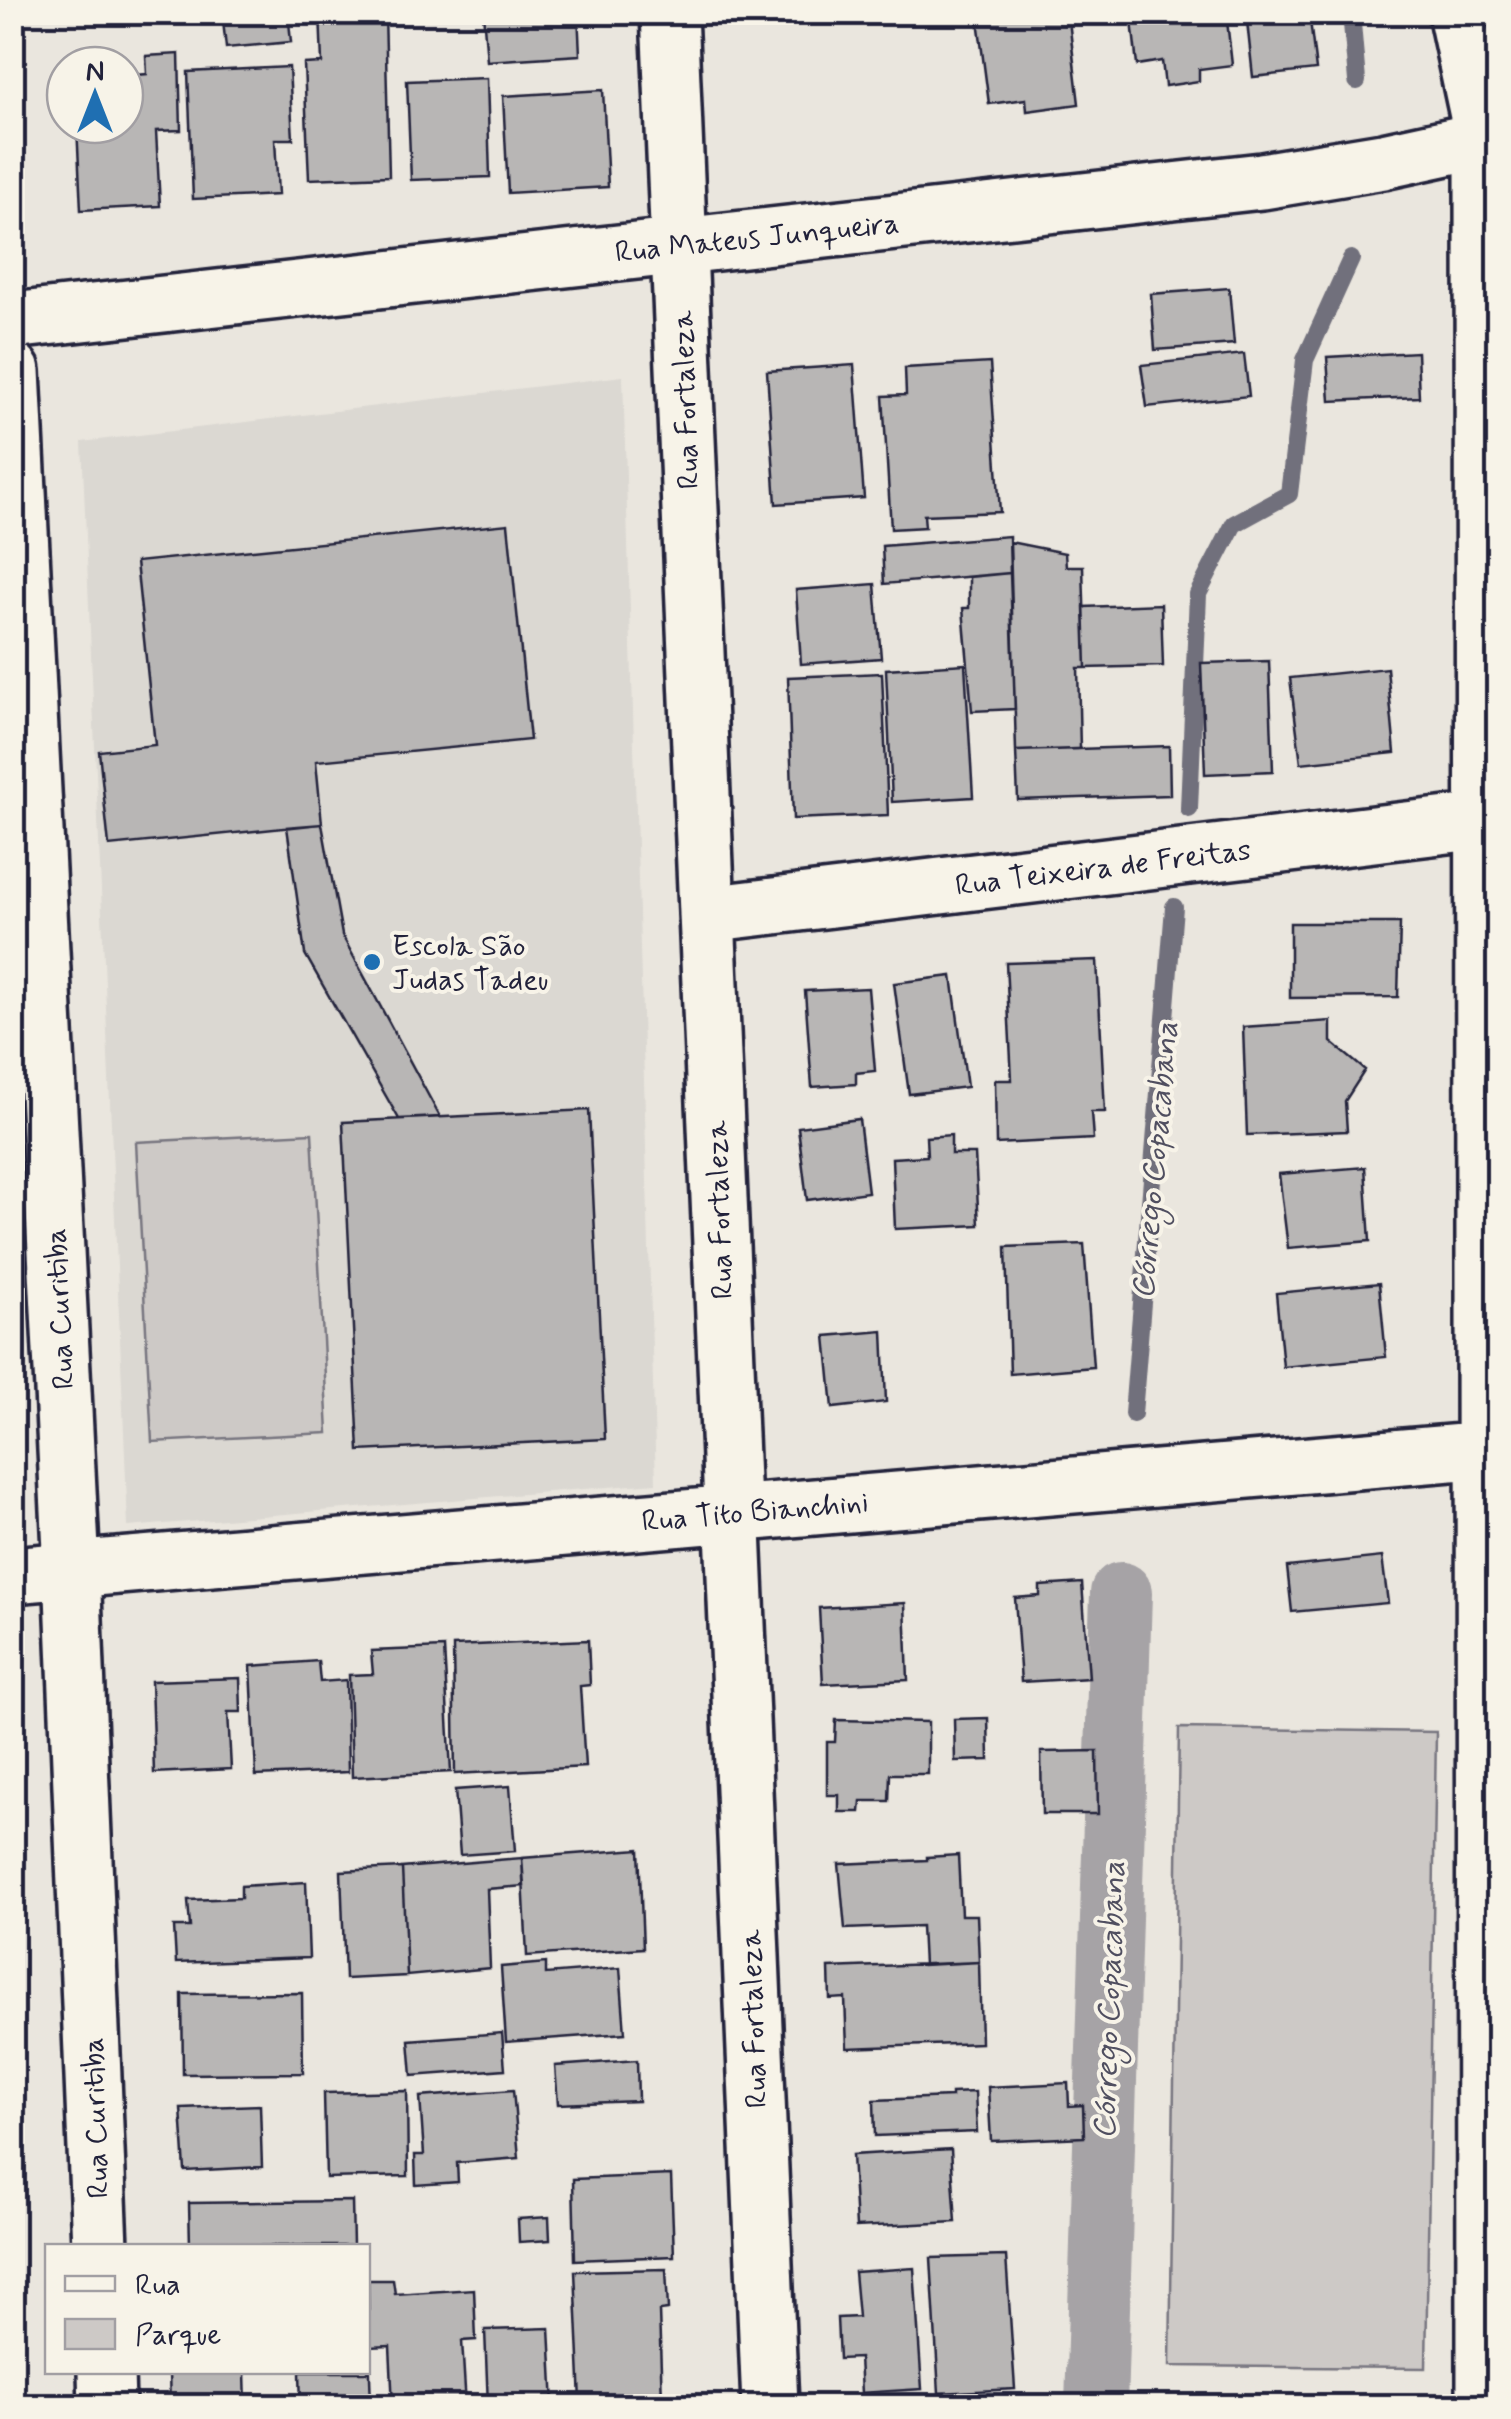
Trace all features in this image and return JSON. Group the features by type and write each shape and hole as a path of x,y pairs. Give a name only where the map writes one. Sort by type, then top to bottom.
{"street":[{"name":"Rua Fortaleza","path":"669,12 770,2406"},
{"path":"1456,12 1491,137 1491,1449 1484,2406"},
{"name":"Rua Mateus Junqueira","path":"12,322 1262,181 1383,161 1491,137"},
{"name":"Rua Curitiba","path":"12,371 72,1570 100,2244"},
{"name":"Rua Teixeira de Freitas","path":"707,914 1491,820"},
{"name":"Rua Tito Bianchini","path":"12,1575 1491,1449"},
{"path":"106,2374 107,2406"}],"shaded area":[{"name":"Escola São Judas Tadeu","path":"623,376 656,1483 128,1527 82,442"}],"green space":[{"path":"312,1133 328,1433 152,1442 136,1142"},
{"path":"1179,1728 1436,1732 1426,2368 1170,2366"}],"building":[{"path":"222,12 288,12 291,42 226,48"},
{"path":"320,12 385,12 389,176 309,179 304,64 322,63"},
{"path":"483,12 578,12 580,55 487,61"},
{"path":"977,12 1068,12 1079,104 1027,111 1026,99 989,104"},
{"path":"1131,12 1226,12 1232,65 1199,69 1199,81 1165,86 1162,61 1137,65"},
{"path":"1246,12 1309,12 1316,70 1253,77"},
{"path":"179,54 181,130 156,131 160,206 81,210 78,145 145,145 146,56"},
{"path":"289,67 293,139 275,139 278,195 193,199 188,72"},
{"path":"487,78 490,177 411,180 407,81"},
{"path":"603,90 608,187 508,193 503,96"},
{"path":"1229,288 1234,344 1155,350 1151,294"},
{"path":"1417,352 1419,397 1330,401 1327,357"},
{"path":"1244,354 1249,396 1147,407 1141,365"},
{"path":"990,363 1000,512 924,515 925,527 891,529 883,396 906,395 905,368"},
{"path":"854,365 864,498 776,504 767,371"},
{"path":"508,524 530,740 316,761 322,824 109,846 99,751 155,745 136,562"},
{"path":"1009,536 1010,573 884,584 882,546"},
{"path":"1010,542 1065,553 1066,566 1083,566 1086,668 1078,668 1080,749 1016,751"},
{"path":"1010,573 1015,709 972,711 963,608 969,608 969,577"},
{"path":"875,584 881,658 801,664 796,590"},
{"path":"1161,604 1163,666 1086,668 1084,607"},
{"path":"1269,661 1273,771 1205,774 1201,663"},
{"path":"965,664 973,797 892,802 886,669"},
{"path":"1387,668 1395,753 1301,763 1290,678"},
{"path":"882,673 888,815 793,819 788,677"},
{"path":"1169,746 1170,795 1018,800 1016,751"},
{"path":"322,824 342,935 440,1117 399,1119 305,954 287,827"},
{"path":"1290,923 1400,923 1398,997 1290,998"},
{"path":"1097,960 1105,1112 1091,1112 1093,1139 996,1144 995,1080 1012,1080 1006,963"},
{"path":"952,976 967,1087 909,1094 894,983"},
{"path":"868,988 875,1071 856,1073 856,1084 812,1087 805,991"},
{"path":"1331,1021 1331,1042 1365,1070 1345,1101 1347,1131 1247,1135 1243,1027"},
{"path":"589,1110 605,1439 359,1451 343,1122"},
{"path":"859,1119 868,1192 807,1200 798,1127"},
{"path":"951,1135 951,1154 975,1154 979,1225 895,1229 892,1158 927,1156 926,1137"},
{"path":"1365,1167 1370,1241 1288,1248 1279,1174"},
{"path":"1084,1244 1093,1367 1010,1374 1006,1247"},
{"path":"1379,1283 1386,1357 1283,1367 1276,1293"},
{"path":"883,1331 886,1402 833,1408 826,1336"},
{"path":"1382,1557 1388,1603 1292,1612 1287,1567"},
{"path":"1082,1583 1089,1678 1021,1682 1015,1598 1040,1596 1040,1586"},
{"path":"905,1603 908,1680 823,1684 819,1608"},
{"path":"588,1640 590,1685 580,1686 585,1767 455,1774 453,1646"},
{"path":"444,1648 451,1772 352,1777 349,1675 373,1674 371,1651"},
{"path":"318,1661 320,1682 346,1680 348,1772 256,1776 251,1666"},
{"path":"240,1678 241,1712 228,1712 231,1769 154,1773 151,1681"},
{"path":"988,1718 989,1760 955,1761 954,1719"},
{"path":"836,1720 928,1722 928,1774 890,1774 889,1801 861,1801 860,1812 839,1812 839,1795 827,1795 827,1742 835,1742"},
{"path":"1097,1751 1098,1814 1042,1814 1041,1752"},
{"path":"510,1786 515,1851 460,1855 455,1790"},
{"path":"639,1849 643,1948 527,1956 522,1858"},
{"path":"958,1855 961,1915 977,1915 979,1962 923,1965 921,1926 845,1929 839,1864"},
{"path":"522,1858 524,1886 487,1889 490,1968 407,1976 402,1868"},
{"path":"402,1868 407,1976 345,1979 341,1871"},
{"path":"306,1882 309,1958 176,1963 174,1927 190,1927 188,1900 241,1898 241,1886"},
{"path":"979,1962 981,2043 847,2048 845,1998 830,1999 829,1968"},
{"path":"546,1963 546,1974 620,1968 625,2033 506,2042 501,1967"},
{"path":"302,1993 303,2073 183,2074 182,1994"},
{"path":"502,2033 505,2069 412,2076 409,2040"},
{"path":"637,2060 638,2101 558,2104 555,2066"},
{"path":"1068,2083 1069,2106 1083,2105 1084,2137 991,2141 988,2087"},
{"path":"513,2090 519,2158 457,2163 458,2182 416,2185 415,2155 424,2155 420,2097"},
{"path":"407,2091 408,2176 326,2178 324,2093"},
{"path":"975,2092 977,2132 875,2136 874,2100 951,2097 951,2093"},
{"path":"260,2105 262,2167 185,2171 181,2108"},
{"path":"951,2149 956,2222 856,2227 852,2155"},
{"path":"671,2175 674,2256 575,2260 573,2179"},
{"path":"352,2201 353,2244 190,2244 189,2203"},
{"path":"549,2217 550,2240 519,2242 518,2219"},
{"path":"1006,2256 1015,2389 939,2393 931,2258"},
{"path":"914,2268 922,2389 861,2393 859,2358 839,2359 837,2318 858,2317 854,2272"},
{"path":"666,2269 668,2310 659,2311 662,2400 581,2402 575,2271"},
{"path":"370,2280 393,2280 395,2294 474,2289 476,2340 462,2341 466,2406 393,2406 390,2346 370,2347"},
{"path":"550,2328 554,2406 488,2406 485,2330"},
{"path":"169,2374 245,2374 246,2406 170,2406"},
{"path":"300,2374 370,2374 371,2406 301,2406"}],"waterway":[{"name":"Córrego Copacabana","path":"1351,12 1357,81"},
{"name":"Córrego Copacabana","path":"1189,809 1198,594 1234,524 1289,494 1305,360 1351,259"},
{"name":"Córrego Copacabana","path":"1133,1414 1174,907"},
{"name":"Córrego Copacabana","path":"1096,2406 1121,1593"}],"place":[{"name":"Escola São Judas Tadeu","path":"372,962"}]}
